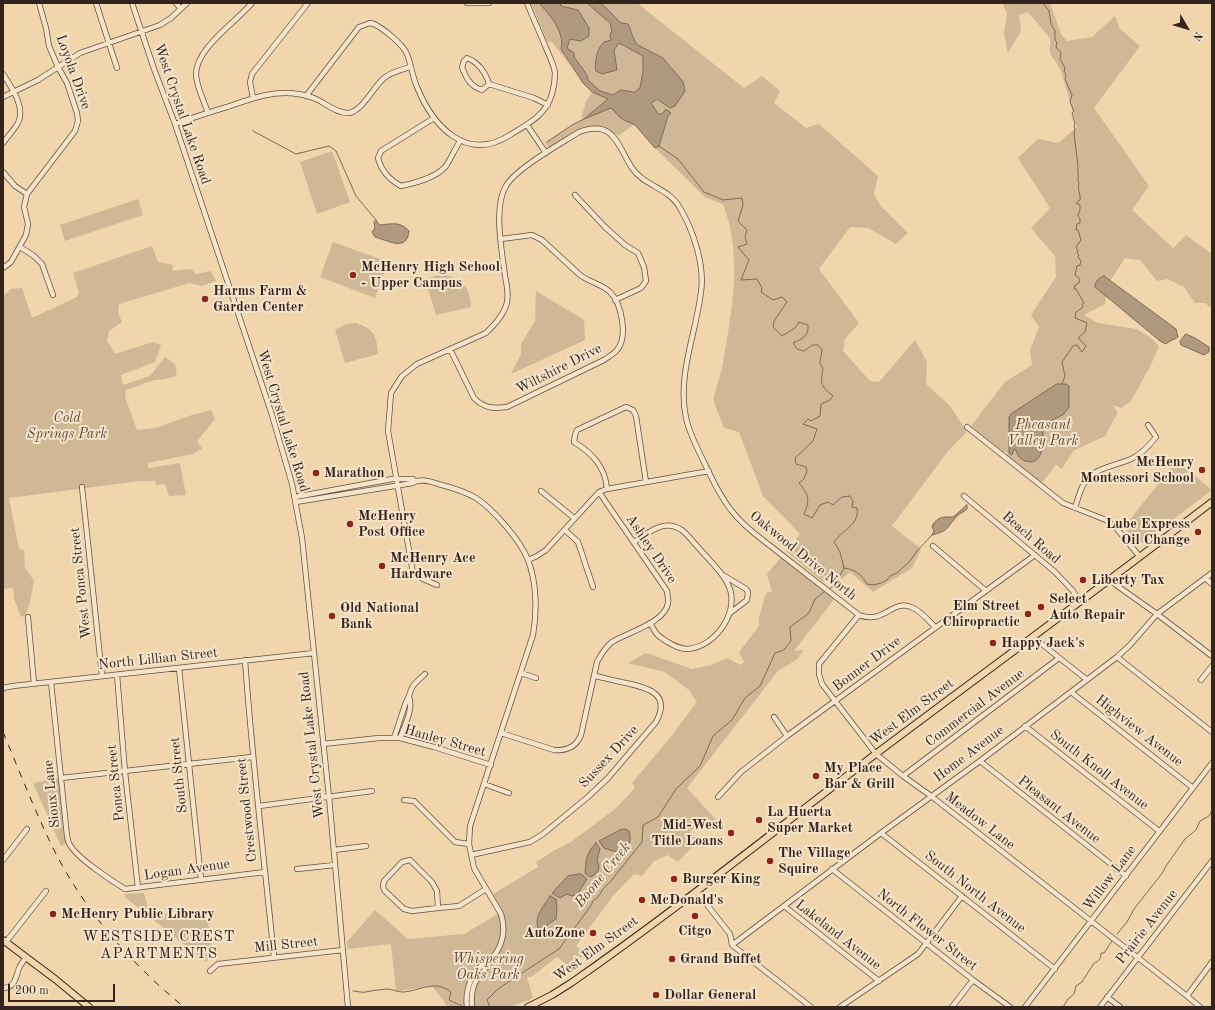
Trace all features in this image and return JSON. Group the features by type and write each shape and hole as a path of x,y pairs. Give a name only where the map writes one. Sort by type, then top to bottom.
{"main road":[{"name":"West Elm Street","path":"528,1007 536,1006 571,983 697,892 876,754 1212,502"},
{"path":"5,941 89,1007"}],"street":[{"name":"Loyola Drive","path":"27,194 76,131 78,121 77,113 67,83 48,46 46,28 39,3"},
{"path":"96,3 117,68"},
{"name":"West Crystal Lake Road","path":"132,3 175,124 272,415 286,459 295,499 302,538 329,797 347,1007"},
{"path":"176,3 181,9"},
{"path":"3,97 13,90 38,80 80,53 154,28 165,22 187,3"},
{"path":"208,113 199,88 196,73 198,63 202,54 252,3"},
{"path":"253,98 250,82 252,74 308,3"},
{"path":"467,3 489,3"},
{"path":"306,96 356,31 364,25 370,23 378,26 402,46 407,54 416,86 424,102 434,118 445,130 460,141 475,145 491,144 502,140 540,116 548,106 555,85 555,72 527,3"},
{"path":"468,58 473,60 487,77 489,84 482,90 473,87 462,67 464,61 468,58"},
{"path":"175,124 253,98 277,93 306,96 314,98 346,113 353,112 360,106 383,78 392,72 410,66"},
{"path":"3,74 13,90 20,107 19,122 3,142"},
{"path":"489,84 534,98 548,106"},
{"path":"434,118 381,151 378,158 380,166 393,182 401,186 407,185 439,173 446,166 460,141"},
{"path":"437,585 413,573 388,432 391,393 402,376 417,364 486,333 495,324 506,305 507,284 501,238 500,202 506,185 516,175 546,153 527,125"},
{"name":"Oakwood Drive North","path":"546,153 583,130 599,129 608,132 615,138 636,173 668,194 681,208 697,247 701,268 702,290 685,365 684,393 686,418 692,437 720,493 732,511 751,531 858,615"},
{"path":"3,172 15,186 27,194 24,207 28,224 26,235 20,247 11,262 3,268"},
{"path":"575,195 605,227 625,245 638,253 644,267 646,281 641,288 615,300"},
{"name":"Wiltshire Drive","path":"450,349 474,398 479,404 487,408 496,409 507,407 604,360 617,350 623,334 622,317 610,292 580,275 542,240 532,235 501,238"},
{"path":"20,247 34,256 42,264 53,295"},
{"path":"607,489 606,479 600,466 594,456 574,442 575,435 577,430 626,407 633,410 636,416 646,482"},
{"path":"1075,508 1086,480 1097,472 1136,456 1152,442 1156,437 1148,425"},
{"path":"967,427 1063,503 1106,520 1117,529 1140,557"},
{"path":"528,560 546,550 599,492 607,489 709,471"},
{"path":"295,499 396,479 428,481 476,498 497,516 522,548 528,560 533,581 536,606 534,626 521,673 470,826 469,844 474,868 501,914 503,919 504,934 497,953 487,964 487,967 477,979 472,993 472,1007"},
{"path":"295,499 412,483 415,481"},
{"name":"West Ponca Street","path":"82,488 102,676"},
{"path":"541,491 574,518"},
{"name":"Ashley Drive","path":"501,733 554,750 564,750 572,747 581,736 597,662 603,652 611,643 658,619 665,612 669,602 667,591 599,492"},
{"name":"Beach Road","path":"964,496 1055,572 1073,591 1080,602"},
{"path":"634,542 658,527 670,525 681,529 721,574 727,583 730,592 732,606 722,628 710,640 698,647 687,649 674,647 656,634 650,623"},
{"path":"565,530 578,542 593,587"},
{"path":"933,546 985,590"},
{"name":"Bonner Drive","path":"718,797 741,772 787,736 985,590 1035,555"},
{"name":"Home Avenue","path":"732,944 980,761 1086,679 1117,657 1130,645 1157,614 1212,573"},
{"path":"721,574 746,589 748,592 746,600 729,614"},
{"path":"1205,578 1212,584"},
{"path":"1111,579 1116,585 1212,656"},
{"path":"858,615 875,618 900,605 911,607 935,627"},
{"name":"Meadow Lane","path":"858,615 819,664 819,674 822,684 834,701 876,754 1138,957 1200,1007"},
{"path":"28,617 34,684"},
{"path":"1033,637 1086,679"},
{"name":"North Lillian Street","path":"4,688 314,652"},
{"path":"1117,657 1212,732"},
{"name":"Commercial Avenue","path":"903,776 1059,658"},
{"name":"Crestwood Street","path":"244,660 252,757 259,806 274,957"},
{"path":"1201,680 1212,666"},
{"name":"South Street","path":"179,668 201,879"},
{"path":"521,673 536,678"},
{"path":"394,738 406,702 409,698 411,688 425,674"},
{"name":"Ponca Street","path":"116,675 138,888"},
{"name":"Sussex Drive","path":"471,854 530,842 543,834 589,796 608,778 656,722 661,713 661,702 656,694 646,688 595,676"},
{"name":"Sioux Lane","path":"51,682 67,836 70,845 78,855 114,882"},
{"name":"Highview Avenue","path":"1071,692 1193,788"},
{"path":"400,738 410,708 411,701 409,698"},
{"path":"774,717 787,736"},
{"name":"South Knoll Avenue","path":"1025,726 1159,831"},
{"name":"Hanley Street","path":"323,744 400,738 491,765"},
{"path":"61,778 252,757"},
{"name":"Pleasant Avenue","path":"980,761 1126,876"},
{"name":"Willow Lane","path":"1025,1007 1212,763"},
{"path":"484,784 509,793"},
{"path":"259,806 372,792"},
{"path":"404,800 414,801 455,842 469,844"},
{"path":"3,860 27,829"},
{"name":"South North Avenue","path":"881,833 1055,969"},
{"path":"334,850 366,846"},
{"path":"438,908 437,891 432,882 410,860 402,862 384,881 384,890 404,909 412,911 459,906 486,889"},
{"name":"Prairie Avenue","path":"1100,1007 1212,861"},
{"path":"297,869 335,865"},
{"name":"North Flower Street","path":"832,869 973,980 1010,1007"},
{"name":"Logan Avenue","path":"114,882 125,889 265,872"},
{"path":"5,941 46,891"},
{"path":"697,892 730,934 732,944 811,1007"},
{"path":"840,1007 918,954 962,896"},
{"name":"Lakeland Avenue","path":"784,906 879,981"},
{"name":"Mill Street","path":"210,971 218,964 343,950"},
{"path":"3,988 9,988 12,985 16,979 20,966 26,957"},
{"path":"1187,996 1212,962"},
{"path":"467,1007 468,989 471,979 478,969 484,964 487,964"},
{"path":"952,1007 973,980"},
{"path":"1107,997 1120,1007"}],"green space":[{"path":"531,3 539,3 556,24 561,36 561,49 572,68 552,42 547,41"},
{"path":"560,3 587,3 610,23 612,31 611,40 617,70 614,50 619,43 643,56 643,71 640,88 636,90 621,91 613,95 600,91 588,80 587,75 574,57 574,53 567,48 570,39 581,41 578,10 560,6"},
{"path":"601,3 637,3 744,88 762,76 780,91 774,103 806,128 819,124 878,176 874,194 880,205 908,233 896,244 868,228 850,227 819,269 859,323 845,339 843,351 870,381 879,382 915,340 927,362 926,384 950,406 967,432 948,451 892,526 921,549 912,568 873,592 850,572 842,579 836,574 823,582 786,551 800,534 763,496 739,432 724,428 714,399 722,367 730,323 734,283 733,243 729,224 723,204 706,198 655,148 659,146 668,116 658,114 651,103 656,99 670,108 663,58 636,44 628,24 621,23"},
{"name":"Pheasant Valley Park","path":"1002,3 1050,3 1061,34 1067,41 1092,37 1115,16 1120,29 1140,46 1094,108 1149,186 1132,210 1173,248 1186,235 1212,254 1212,309 1205,303 1195,303 1184,287 1167,279 1157,281 1140,260 1125,258 1110,281 1104,276 1095,287 1106,296 1105,304 1084,315 1098,323 1136,329 1150,337 1159,346 1150,367 1131,401 1121,408 1112,405 1118,412 1105,436 1073,451 1062,469 1056,465 1040,485 1007,459 1007,452 1003,452 971,426 1005,382 1032,365 1030,350 1039,327 1031,315 1056,277 1055,256 1031,228 1050,208 1018,158 1038,139 1058,143 1077,127 1061,71 1050,53 1050,38 1028,12 1019,15 1021,31 1008,53 1004,34 1007,13"},
{"path":"592,92 609,99 585,118 611,108 622,119 635,124 618,136 599,127 582,128 549,148 545,142 583,119 581,118 586,102"},
{"path":"332,151 350,202 317,214 300,162"},
{"path":"138,199 143,215 65,241 60,225"},
{"path":"333,242 388,262 375,298 320,277"},
{"name":"Cold Springs Park","path":"152,246 158,262 173,265 172,271 191,269 196,274 211,271 216,281 202,286 189,283 119,304 118,313 122,322 109,331 107,341 115,354 153,342 161,345 155,362 121,375 123,385 150,376 165,357 176,366 176,376 154,380 126,390 125,397 137,430 156,428 211,410 215,419 197,441 202,449 193,454 148,463 148,468 180,463 186,495 169,496 165,484 156,485 155,481 140,481 9,498 19,549 24,550 25,567 34,581 26,615 21,617 14,599 13,588 3,589 3,296 11,289 22,288 32,318 77,297 79,292 73,273"},
{"path":"442,274 455,278 464,284 469,294 471,307 436,315 425,279"},
{"path":"536,291 584,320 585,340 511,374 521,354 521,344 535,321"},
{"path":"356,323 371,331 377,342 378,354 345,363 335,330 346,324"},
{"path":"1177,461 1212,490 1138,546 1124,527"},
{"name":"Whispering Oaks Park","path":"782,556 836,597 794,651 804,650 796,660 778,671 687,788 718,822 716,825 705,821 690,831 698,843 678,862 668,855 654,861 642,876 634,874 613,896 576,946 585,953 572,969 557,957 531,977 527,977 533,998 510,1007 448,1007 433,987 396,991 391,944 348,949 347,942 375,910 408,939 464,934 503,911 493,894 538,867 536,862 571,842 615,809 635,788 632,783 669,739 697,702 689,690 665,672 628,663 646,653 692,669 711,665 727,658 741,665 744,662 739,652 759,626 759,618 766,593 772,591 767,574"},
{"path":"60,778 67,843 61,846 33,783"},
{"path":"144,893 149,912 152,915 206,910 213,955 206,962 126,898 124,894"}],"shaded area":[{"path":"539,3 560,3 561,6 578,10 589,28 589,36 581,41 570,39 567,48 574,53 574,57 587,75 588,80 600,91 613,95 621,90 634,92 640,88 643,71 643,56 619,43 614,50 617,70 602,74 596,71 595,68 598,52 604,42 611,40 610,35 612,31 610,23 587,3 601,3 621,23 628,24 636,44 663,58 683,82 685,91 675,106 670,108 657,99 651,103 658,114 662,114 666,109 671,113 668,116 659,146 655,148 635,125 622,119 611,108 584,119 608,99 592,92 583,83 561,49 561,36 556,24"},
{"path":"376,220 379,225 399,224 409,231 408,237 401,243 396,243 375,237 372,232 375,228 374,222"},
{"path":"1104,276 1176,329 1178,337 1166,344 1160,341 1095,287 1098,280"},
{"path":"1186,334 1209,347 1209,352 1204,355 1181,345 1180,342"},
{"path":"1057,384 1066,384 1069,386 1069,407 1064,414 1049,422 1043,429 1043,440 1039,457 1031,462 1025,461 1018,455 1015,449 1012,455 1009,453 1009,417 1011,414"},
{"path":"967,505 967,509 957,516 947,528 942,532 932,535 934,531 932,526 936,520 944,517 953,517"},
{"path":"625,829 629,831 630,841 622,854 604,848 599,841 620,830"},
{"path":"596,843 600,849 597,860 599,866 598,871 590,877 585,873 586,860 588,853"},
{"path":"581,874 587,879 577,895 572,896 567,894 560,898 552,893 568,876"},
{"path":"550,896 556,899 556,919 548,924 544,930 538,928 537,919 540,911"}],"waterway":[{"path":"1043,3 1049,11 1051,24 1055,31 1055,40 1057,42 1056,47 1061,53 1060,59 1065,68 1065,79 1072,95 1070,102 1074,111 1072,113 1075,124 1074,133 1080,198 1080,200 1076,203 1080,205 1078,215 1080,223 1077,224 1076,230 1078,230 1081,240 1076,247 1079,255 1078,257 1081,261 1080,265 1077,266 1075,275 1080,279 1079,283 1075,285 1074,289 1076,289 1084,303 1082,304 1083,307 1075,313 1075,318 1087,323 1085,332 1078,338 1086,346 1082,352 1077,345 1073,346 1062,362 1065,376 1062,384"},
{"path":"547,142 572,125 584,119"},
{"path":"253,131 296,154 329,146 336,151 356,196 376,220"},
{"name":"Boone Creek","path":"659,146 678,159 704,192 723,200 742,198 743,205 738,221 747,230 745,237 747,244 738,247 749,260 741,280 757,279 762,288 761,292 773,300 782,297 787,302 774,321 773,327 782,336 795,328 799,322 808,325 806,334 793,343 797,349 804,351 812,345 818,345 822,350 820,363 823,369 822,384 833,396 830,400 821,404 820,416 811,421 808,419 803,424 817,429 813,441 795,458 796,464 806,467 807,471 804,479 799,483 807,494 808,498 804,514 812,518 820,505 828,502 833,505 842,497 850,496 853,501 852,507 857,508 856,519 834,542 840,552 844,568 834,586 829,589"},
{"path":"844,568 858,573 867,584 873,585 881,583 897,573 910,561 932,535"},
{"name":"Boone Creek","path":"490,1007 487,1000 498,989 559,949 593,901 599,896 603,889 642,842 643,825 658,817 676,789 700,766 713,736 732,720 745,698 760,686 775,653 784,650 791,641 790,627 809,613 815,599 824,592"},
{"path":"1117,934 1127,922 1134,909 1163,872 1185,839 1196,830 1200,821 1209,816 1212,810"},
{"path":"1063,1007 1068,999 1074,994 1076,986 1082,982 1094,963 1101,957 1101,953 1104,953 1112,941"},
{"path":"353,991 364,992 391,989 403,992 439,986 451,992 449,1000 462,1006"}],"railway":[{"path":"3,732 45,832 78,892 109,934 145,972 184,1007"}],"place":[{"name":"McHenry High School - Upper Campus","path":"353,275"},
{"name":"Harms Farm & Garden Center","path":"205,299"},
{"name":"McHenry Montessori School","path":"1202,470"},
{"name":"Marathon","path":"316,473"},
{"name":"McHenry Post Office","path":"350,524"},
{"name":"Lube Express Oil Change","path":"1198,532"},
{"name":"McHenry Ace Hardware","path":"382,566"},
{"name":"Liberty Tax","path":"1083,580"},
{"name":"Select Auto Repair","path":"1041,607"},
{"name":"Elm Street Chiropractic","path":"1028,614"},
{"name":"Old National Bank","path":"332,616"},
{"name":"Happy Jack's","path":"993,643"},
{"name":"My Place Bar & Grill","path":"816,776"},
{"name":"La Huerta Super Market","path":"759,820"},
{"name":"Mid-West Title Loans","path":"731,833"},
{"name":"The Village Squire","path":"770,861"},
{"name":"Burger King","path":"674,879"},
{"name":"McDonald's","path":"642,900"},
{"name":"McHenry Public Library","path":"53,914"},
{"name":"Citgo","path":"695,916"},
{"name":"AutoZone","path":"593,933"},
{"name":"Grand Buffet","path":"672,959"},
{"name":"Dollar General","path":"656,995"}],"district":[{"name":"WESTSIDE CREST APARTMENTS","path":"159,946"}]}
